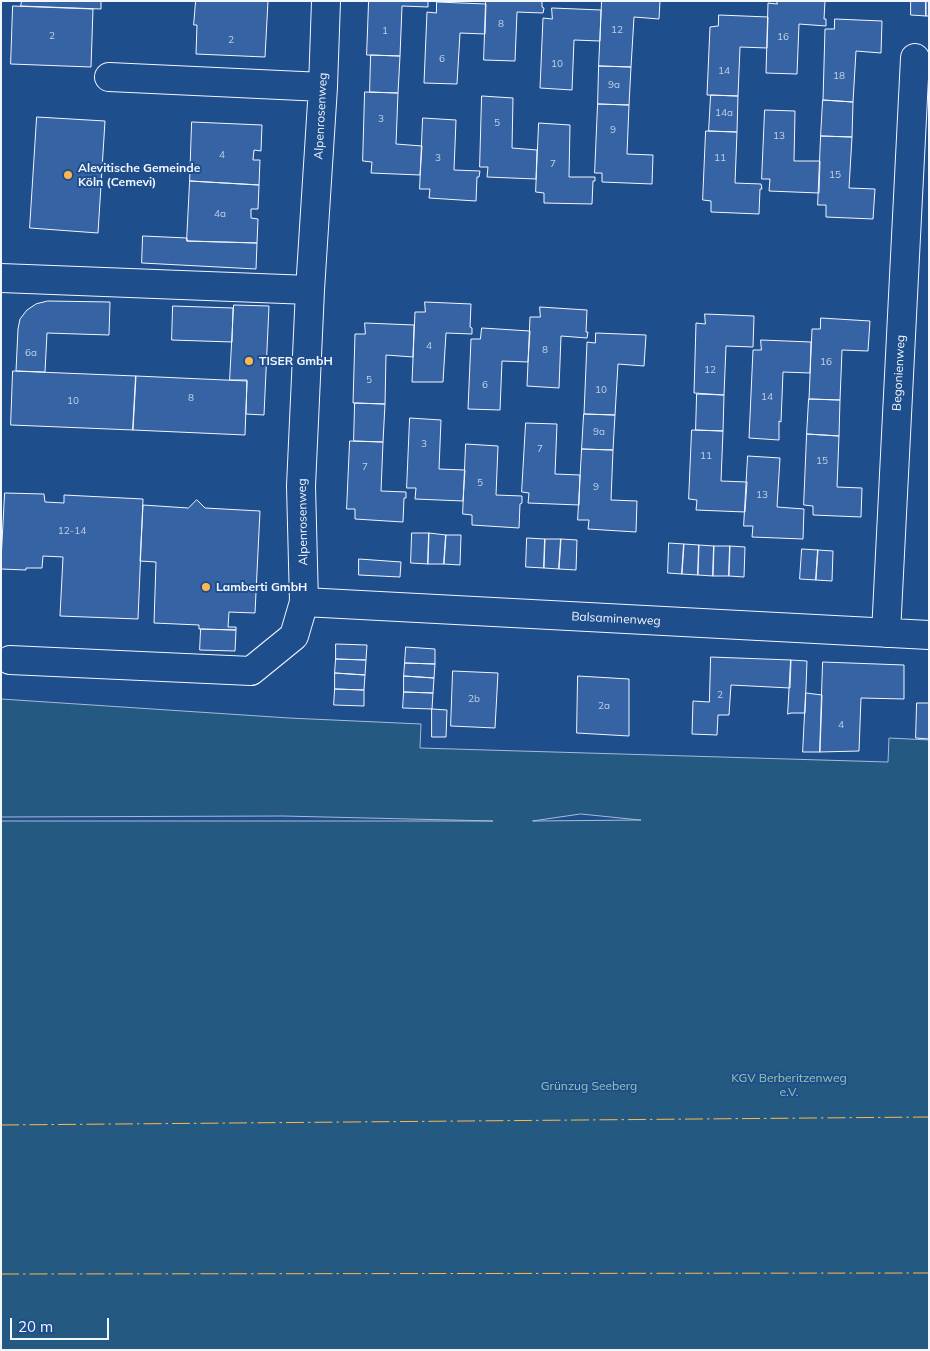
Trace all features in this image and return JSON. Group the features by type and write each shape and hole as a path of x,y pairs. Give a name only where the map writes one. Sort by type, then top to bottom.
{"street":[{"name":"Alpenrosenweg","path":"10,660 251,671 294,636 304,602 301,486 326,1"},
{"name":"Begonienweg","path":"886,633 920,112 915,58"},
{"path":"109,77 323,87"},
{"path":"1,278 310,290"},
{"name":"Balsaminenweg","path":"304,602 929,635"}],"green space":[{"path":"1,699 289,718 421,724 420,748 888,762 889,738 929,740 929,1350 1,1350 1,821 493,821 283,816 1,817","holes":["581,814 641,820 533,821"]}],"building":[{"path":"22,1 101,1 101,9 21,6"},
{"path":"196,1 268,1 265,57 196,54 197,25 194,25"},
{"path":"369,1 428,1 428,7 402,6 400,56 367,55"},
{"path":"486,1 542,1 543,13 517,12 515,61 484,60"},
{"path":"602,1 660,1 659,19 634,17 631,67 599,66"},
{"path":"777,1 825,1 824,19 826,19 826,26 799,24 797,74 766,73 768,3 777,4"},
{"path":"911,1 926,1 926,16 911,15"},
{"path":"926,1 929,1 929,16 926,16"},
{"path":"437,2 486,4 485,34 460,33 457,84 424,83 427,12 436,13"},
{"path":"13,6 93,9 91,67 11,64"},
{"path":"552,8 601,10 600,41 574,40 572,90 540,88 543,18 552,19"},
{"path":"719,15 768,17 767,48 740,47 738,96 707,95 710,27 718,26"},
{"path":"835,19 882,21 881,53 856,51 853,102 823,100 825,29 834,29"},
{"path":"371,55 400,56 398,93 370,92"},
{"path":"599,66 631,67 629,105 598,104"},
{"path":"365,92 398,93 396,144 422,146 420,175 371,173 372,162 363,161"},
{"path":"711,95 738,96 737,132 709,131"},
{"path":"482,96 513,98 512,148 537,150 536,179 487,177 488,167 480,167"},
{"path":"823,100 853,102 852,137 821,136"},
{"path":"598,104 629,105 627,154 653,155 652,184 602,182 602,173 595,173"},
{"path":"765,110 795,111 794,161 820,161 819,193 769,191 770,179 762,179"},
{"name":"Alevitische Gemeinde Köln (Cemevi)","path":"37,117 105,121 98,233 30,228"},
{"path":"423,118 456,120 454,170 480,171 479,177 477,177 476,201 429,198 430,189 420,189"},
{"path":"192,122 262,125 261,151 254,150 253,160 260,160 259,185 190,181"},
{"path":"539,123 570,125 569,177 595,177 595,181 593,181 592,204 544,203 544,193 536,192"},
{"path":"706,131 737,132 735,183 761,184 759,214 711,212 711,201 703,200"},
{"path":"821,136 852,137 849,188 875,189 873,219 826,217 826,205 818,205"},
{"path":"190,181 259,185 258,209 251,209 251,218 258,219 257,243 187,241"},
{"path":"143,236 187,238 187,241 257,243 256,269 142,263"},
{"path":"48,301 110,302 109,335 47,333 45,372 16,371 20,319 27,310 36,304"},
{"path":"425,302 471,304 470,327 472,328 472,334 446,333 443,382 412,382 415,312 425,312"},
{"name":"TISER GmbH","path":"234,305 269,306 264,415 246,414 247,380 230,380"},
{"path":"173,306 233,308 232,342 172,340"},
{"path":"540,307 587,310 587,338 561,336 559,388 527,386 530,317 540,317"},
{"path":"705,314 754,316 753,347 726,346 724,395 694,393 696,323 705,324"},
{"path":"821,318 870,321 868,351 842,350 840,400 809,399 812,329 820,329"},
{"path":"365,323 414,325 413,357 386,355 385,404 353,403 355,334 365,334"},
{"path":"482,328 530,331 528,362 502,361 500,410 468,409 471,339 480,339"},
{"path":"596,333 646,335 644,366 618,364 615,415 584,414 587,342 595,343"},
{"path":"761,340 811,342 810,373 783,372 779,440 749,438 753,350 761,350"},
{"path":"13,371 136,376 133,430 11,425"},
{"path":"136,376 247,381 245,435 133,430"},
{"path":"697,394 724,395 723,431 696,430"},
{"path":"809,399 840,400 839,436 807,434"},
{"path":"355,403 385,404 383,442 354,441"},
{"path":"584,414 615,415 613,450 582,449"},
{"path":"410,418 441,420 439,469 465,470 463,501 415,499 416,488 407,488"},
{"path":"526,423 557,424 555,474 580,475 579,505 528,503 529,493 522,492"},
{"path":"692,430 723,431 721,481 747,482 745,512 696,510 697,500 689,499"},
{"path":"807,434 839,436 837,487 862,488 861,517 813,515 813,506 804,505"},
{"path":"350,441 383,442 381,491 406,492 403,522 355,519 355,509 347,509"},
{"path":"466,444 498,446 496,495 522,496 519,528 472,525 472,515 463,514"},
{"path":"582,449 613,450 611,500 637,501 636,532 588,529 589,520 578,520"},
{"path":"748,456 780,458 777,507 804,509 803,539 752,537 753,526 744,526"},
{"path":"5,493 44,494 45,502 64,503 64,495 143,499 138,619 60,616 63,557 43,556 42,568 26,568 26,570 1,569"},
{"name":"Lamberti GmbH","path":"197,500 205,508 260,511 255,613 229,612 228,627 236,627 236,630 199,629 199,625 154,623 156,562 140,561 143,505 188,508"},
{"path":"412,533 429,533 428,564 411,563"},
{"path":"429,533 446,535 444,564 428,564"},
{"path":"446,535 461,535 460,565 444,564"},
{"path":"527,538 545,539 544,568 526,567"},
{"path":"545,539 561,539 559,569 544,568"},
{"path":"561,539 577,540 576,570 559,569"},
{"path":"669,543 684,544 682,574 668,573"},
{"path":"684,544 699,545 698,575 682,574"},
{"path":"699,545 714,546 713,576 698,575"},
{"path":"714,546 730,546 729,576 713,576"},
{"path":"730,546 745,547 744,577 729,576"},
{"path":"802,549 818,550 816,580 800,579"},
{"path":"818,550 833,551 832,581 816,580"},
{"path":"359,559 401,562 400,577 359,575"},
{"path":"201,629 236,630 235,651 200,650"},
{"path":"336,644 367,645 366,660 336,659"},
{"path":"406,647 435,649 435,664 405,663"},
{"path":"711,657 791,660 790,688 731,685 729,715 718,715 717,735 692,734 693,701 709,702"},
{"path":"336,659 366,660 365,675 335,673"},
{"path":"791,660 807,661 805,713 788,714"},
{"path":"823,662 904,665 904,699 861,698 859,751 820,752"},
{"path":"405,663 435,664 434,678 404,676"},
{"path":"453,671 498,673 495,728 451,726"},
{"path":"335,673 365,675 364,690 335,689"},
{"path":"404,676 434,678 433,693 404,692"},
{"path":"578,676 629,679 629,736 577,733"},
{"path":"335,689 364,690 364,706 334,705"},
{"path":"404,692 433,693 432,709 403,708"},
{"path":"806,693 822,695 820,752 803,752"},
{"path":"917,703 929,703 929,739 916,738"},
{"path":"432,709 447,710 446,737 432,737"}],"power":[{"path":"1,1125 929,1117"},
{"path":"1,1274 929,1273"}],"place":[{"name":"Alevitische Gemeinde Köln (Cemevi)","path":"68,175"},
{"name":"TISER GmbH","path":"249,361"},
{"name":"Lamberti GmbH","path":"206,587"}],"park label":[{"name":"KGV Berberitzenweg e.V.","path":"789,1085"},
{"name":"Grünzug Seeberg","path":"589,1086"}]}
